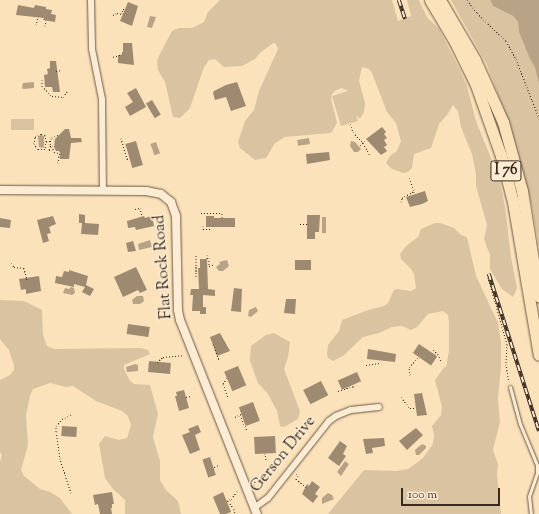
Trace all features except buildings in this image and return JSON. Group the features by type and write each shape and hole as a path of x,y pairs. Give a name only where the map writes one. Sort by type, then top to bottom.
{"highway":[{"name":"I 76","path":"430,0 455,42 476,85 502,156 513,202 539,355"},
{"name":"I 76","path":"440,0 476,60 503,122 522,191 539,297"}],"street":[{"path":"90,0 92,49 102,99 104,190"},
{"name":"Flat Rock Road","path":"0,190 104,190 157,192 168,199 174,207 176,222 178,310 180,320 256,511"},
{"name":"Gerson Drive","path":"256,511 265,502 324,426 336,416 351,410 379,407"}],"lane":[{"path":"510,387 520,424 535,460 538,474 529,496 531,514"}],"path":[{"path":"467,0 506,41 516,59 539,118"},
{"path":"113,15 117,13 122,14 123,9 126,9"},
{"path":"36,25 38,17"},
{"path":"45,26 46,20"},
{"path":"113,57 122,54"},
{"path":"56,71 62,70"},
{"path":"42,80 42,86 52,96 60,98 68,90"},
{"path":"350,124 353,132 364,142 369,154"},
{"path":"44,132 46,149 38,149 34,144 35,137 44,135"},
{"path":"58,135 54,136 50,141 49,150 59,154"},
{"path":"121,138 128,159 129,158"},
{"path":"360,145 364,142"},
{"path":"50,146 52,146 52,150"},
{"path":"58,163 60,150"},
{"path":"401,202 402,198 415,192 409,178"},
{"path":"135,209 140,208 142,216"},
{"path":"201,213 222,213 222,218"},
{"path":"300,224 309,224"},
{"path":"203,226 203,229 211,229"},
{"path":"196,255 196,277"},
{"path":"207,255 207,258 209,258 210,269"},
{"path":"11,263 14,267 24,268 26,279"},
{"path":"210,266 215,264"},
{"path":"488,277 507,344 506,364 510,387"},
{"path":"213,344 219,360"},
{"path":"433,350 438,354 441,361"},
{"path":"157,362 163,357 184,355"},
{"path":"410,375 409,367 419,357"},
{"path":"366,365 380,363"},
{"path":"227,378 223,384 228,397"},
{"path":"338,391 354,386 353,384"},
{"path":"186,397 192,396"},
{"path":"401,397 410,408 415,408"},
{"path":"71,493 60,460 56,426 62,419 73,414"},
{"path":"235,417 241,415 247,431"},
{"path":"265,453 266,460"},
{"path":"214,467 219,465"},
{"path":"290,470 298,476 296,479 306,487"},
{"path":"235,514 234,509 227,501 239,490 246,487"}],"shaded area":[{"path":"220,0 392,0 398,21 411,16 407,0 419,0 427,17 439,29 467,86 476,121 499,178 505,207 511,257 517,288 513,297 502,289 490,269 490,255 484,239 487,225 476,186 476,174 472,154 461,127 458,111 453,105 439,124 431,148 414,154 412,168 408,172 403,173 392,169 386,163 390,156 397,151 401,141 396,123 387,112 372,73 369,69 362,67 359,81 365,103 364,112 360,119 356,115 358,121 341,126 332,96 348,91 342,88 336,90 332,94 331,99 337,123 331,133 285,137 275,143 266,158 255,160 240,148 238,142 245,121 254,110 259,91 278,49 276,44 273,43 255,59 242,66 224,67 215,59 209,60 204,67 190,108 180,118 173,117 165,82 158,70 157,61 159,56 172,31 179,28 192,28 204,22 208,12"},
{"path":"451,0 490,0 493,6 513,16 518,22 519,32 535,68 539,84 539,247 532,206 511,128 486,63"},
{"path":"490,0 539,0 539,84 535,68 519,32 518,22 513,16 493,6"},
{"path":"150,16 156,17 152,28 147,27"},
{"path":"34,82 34,88 23,89 23,83"},
{"path":"11,119 34,119 34,130 11,130"},
{"path":"38,136 44,136 44,147 42,148 39,147"},
{"path":"309,138 310,144 298,146 297,140"},
{"path":"351,141 355,142 361,149 358,152 354,152 350,146"},
{"path":"156,142 160,153 154,155 150,144"},
{"path":"322,217 326,217 326,233 322,233"},
{"path":"435,223 440,223 454,228 461,235 467,237 476,276 498,323 501,343 501,367 498,399 500,422 493,450 498,464 497,475 501,514 328,514 364,470 397,471 408,469 422,459 433,444 434,435 432,426 441,415 442,407 435,380 445,366 446,368 449,351 448,315 443,311 428,314 417,327 411,330 402,326 392,327 379,333 363,337 343,356 333,361 328,358 327,353 328,345 339,331 342,320 368,310 384,306 388,303 394,290 411,291 416,288 414,274 401,259 400,254 406,246 418,237 421,229"},
{"path":"150,240 152,247 139,250 138,244"},
{"path":"227,260 229,266 223,271 219,271 216,267 220,264 219,262"},
{"path":"71,287 74,288 75,293 72,295 63,293 65,288 69,289"},
{"path":"137,296 143,296 144,301 140,304 133,304 132,300"},
{"path":"0,300 24,301 42,310 43,335 47,346 54,349 141,348 148,350 150,354 124,365 124,369 130,381 134,384 150,385 158,414 153,437 160,461 160,480 166,490 178,501 181,514 125,514 125,500 113,489 105,478 99,444 105,436 119,440 127,438 131,425 128,416 122,411 96,401 73,386 66,387 50,383 33,389 30,396 26,415 28,445 21,470 24,476 40,489 50,492 60,498 72,514 0,514 0,462 2,455 0,452 0,380 10,375 14,370 14,365 9,350 0,339"},
{"path":"256,307 258,311 251,317 248,316 249,310"},
{"path":"274,333 290,342 288,357 284,369 300,411 298,419 284,427 280,426 277,411 268,394 258,383 250,361 251,346 266,335"},
{"path":"135,364 138,365 138,371 127,372 126,367"},
{"path":"422,444 426,446 426,448 419,455 416,455 415,450"},
{"path":"345,461 349,464 341,476 337,472"},
{"path":"328,493 332,495 334,499 322,504 322,498"}],"railway":[{"path":"399,0 405,19"},
{"path":"489,274 539,431"}]}
